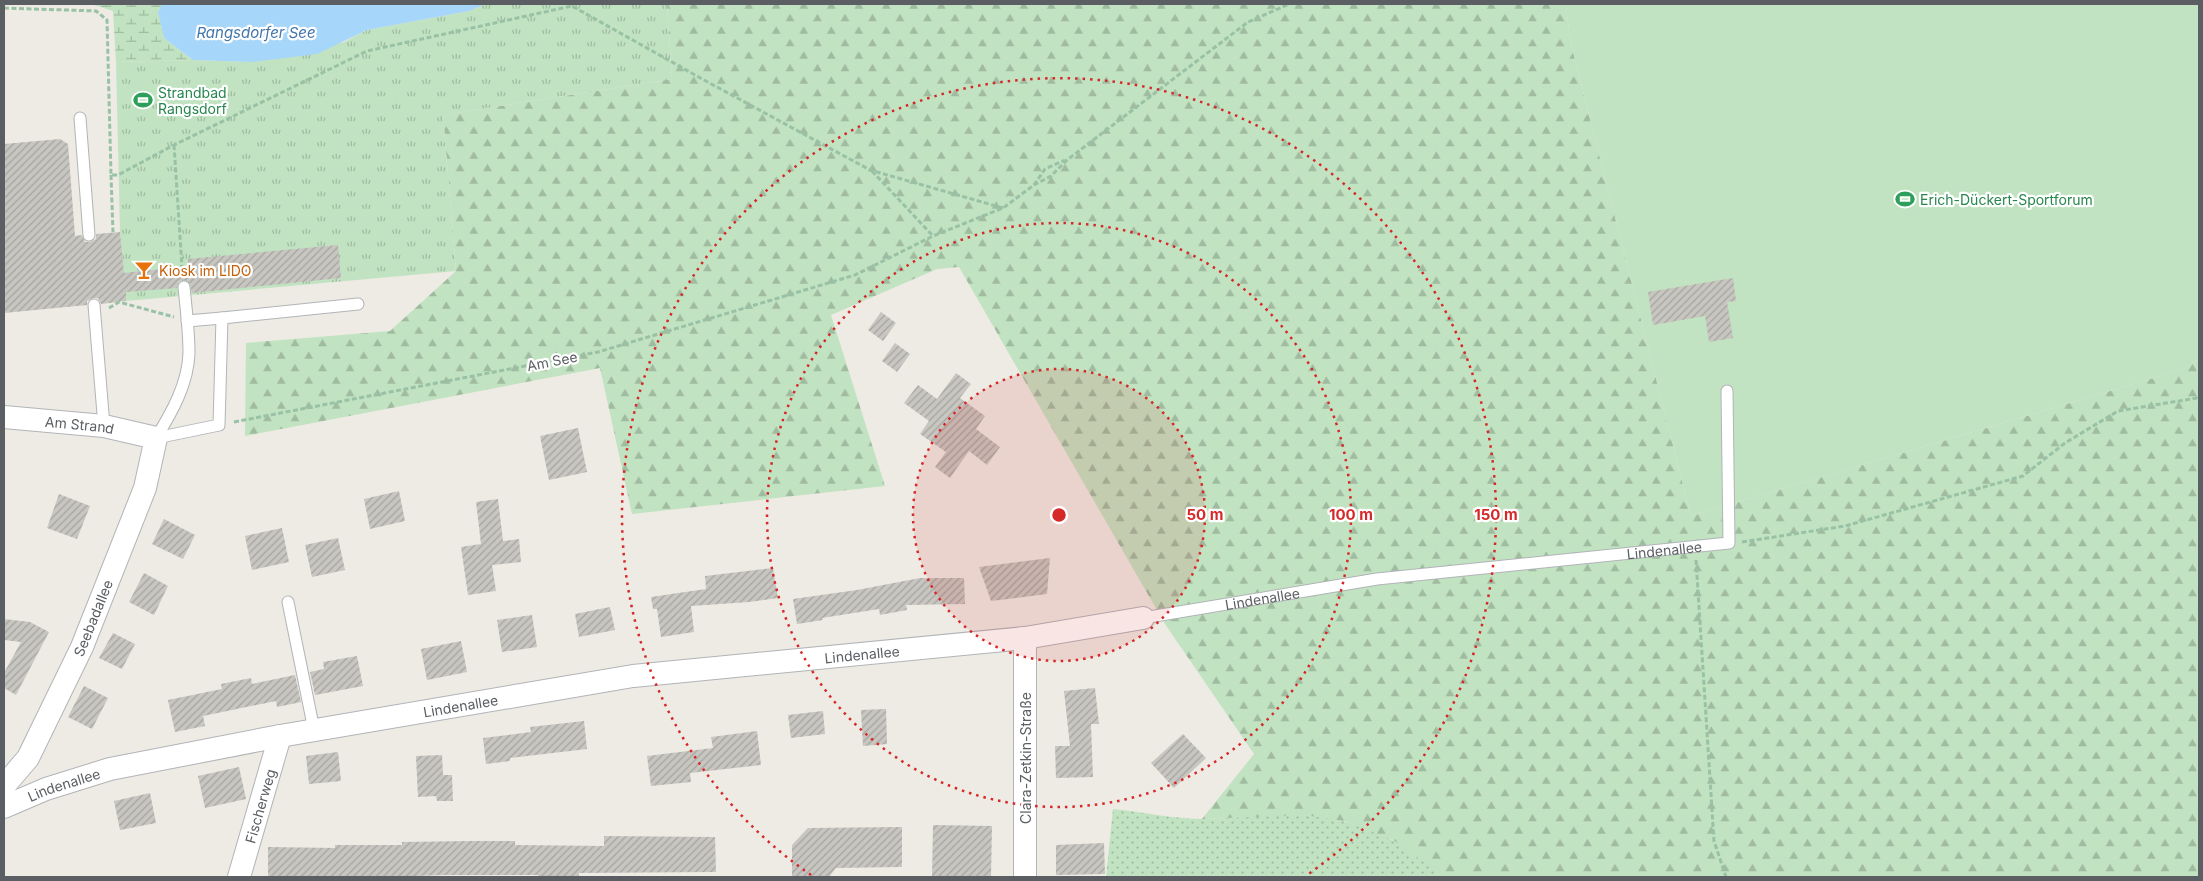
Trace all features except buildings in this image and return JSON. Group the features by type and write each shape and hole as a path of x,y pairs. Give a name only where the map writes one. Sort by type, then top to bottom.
{"street":[{"name":"Am Strand","path":"4,417 104,426 156,438"},
{"name":"Seebadallee","path":"4,786 28,758 82,647 144,488 156,438"},
{"name":"Lindenallee","path":"4,807 46,789 110,769 280,736 633,676 1025,638 1143,618"},
{"name":"Clara-Zetkin-Straße","path":"1025,638 1025,877"},
{"name":"Fischerweg","path":"239,877 280,736"}],"lane":[{"path":"80,118 89,235"},
{"path":"156,438 171,414 184,384 189,354 184,287"},
{"path":"187,321 358,304"},
{"path":"94,305 104,426"},
{"path":"156,438 219,425 222,318"},
{"path":"1727,391 1729,544"},
{"name":"Lindenallee","path":"1143,618 1376,579 1729,544"},
{"path":"288,602 314,730"}],"path":[{"path":"1034,185 1051,176 1068,160 1248,22 1288,4"},
{"path":"111,175 118,175 174,145 367,50 572,6 870,170 1003,208"},
{"path":"4,8 96,11 107,20 113,232"},
{"path":"174,145 182,267"},
{"path":"1034,185 1045,169 1068,160"},
{"path":"870,170 933,236"},
{"name":"Am See","path":"219,425 598,352 855,275 933,236 1003,208 1034,185"},
{"path":"119,302 187,321"},
{"path":"1729,544 1845,526 2023,476 2065,443 2118,411 2198,398"},
{"path":"1695,547 1714,841 1726,877"}],"green space":[{"path":"72,4 162,4 158,12 164,38 193,60 116,62 113,11 94,5"},
{"path":"486,4 667,4 672,79 443,115 456,271 126,301 120,232 116,62 193,60 251,62 344,42 367,30 469,11"},
{"path":"667,4 1566,4 1570,40 1691,516 2187,368 2199,359 2199,877 1442,877 1393,840 1345,821 1304,815 1202,819 1254,754 1165,624 959,267 937,269 831,315 885,486 632,514 600,368 245,436 246,343 390,331 456,271 443,115 672,79"},
{"name":"Erich-Dückert-Sportforum","path":"1566,4 2199,4 2199,359 2187,368 1691,516 1570,40"},
{"path":"1113,809 1193,819 1303,815 1340,820 1378,833 1396,842 1429,864 1442,877 1106,877"}],"water":[{"name":"Rangsdorfer See","path":"162,4 486,4 469,11 367,30 317,54 251,62 193,60 164,38 158,12"}],"place":[{"name":"Strandbad Rangsdorf","path":"143,100"},
{"name":"Erich-Dückert-Sportforum","path":"1905,199"},
{"name":"Kiosk im LIDO","path":"144,270"}]}
